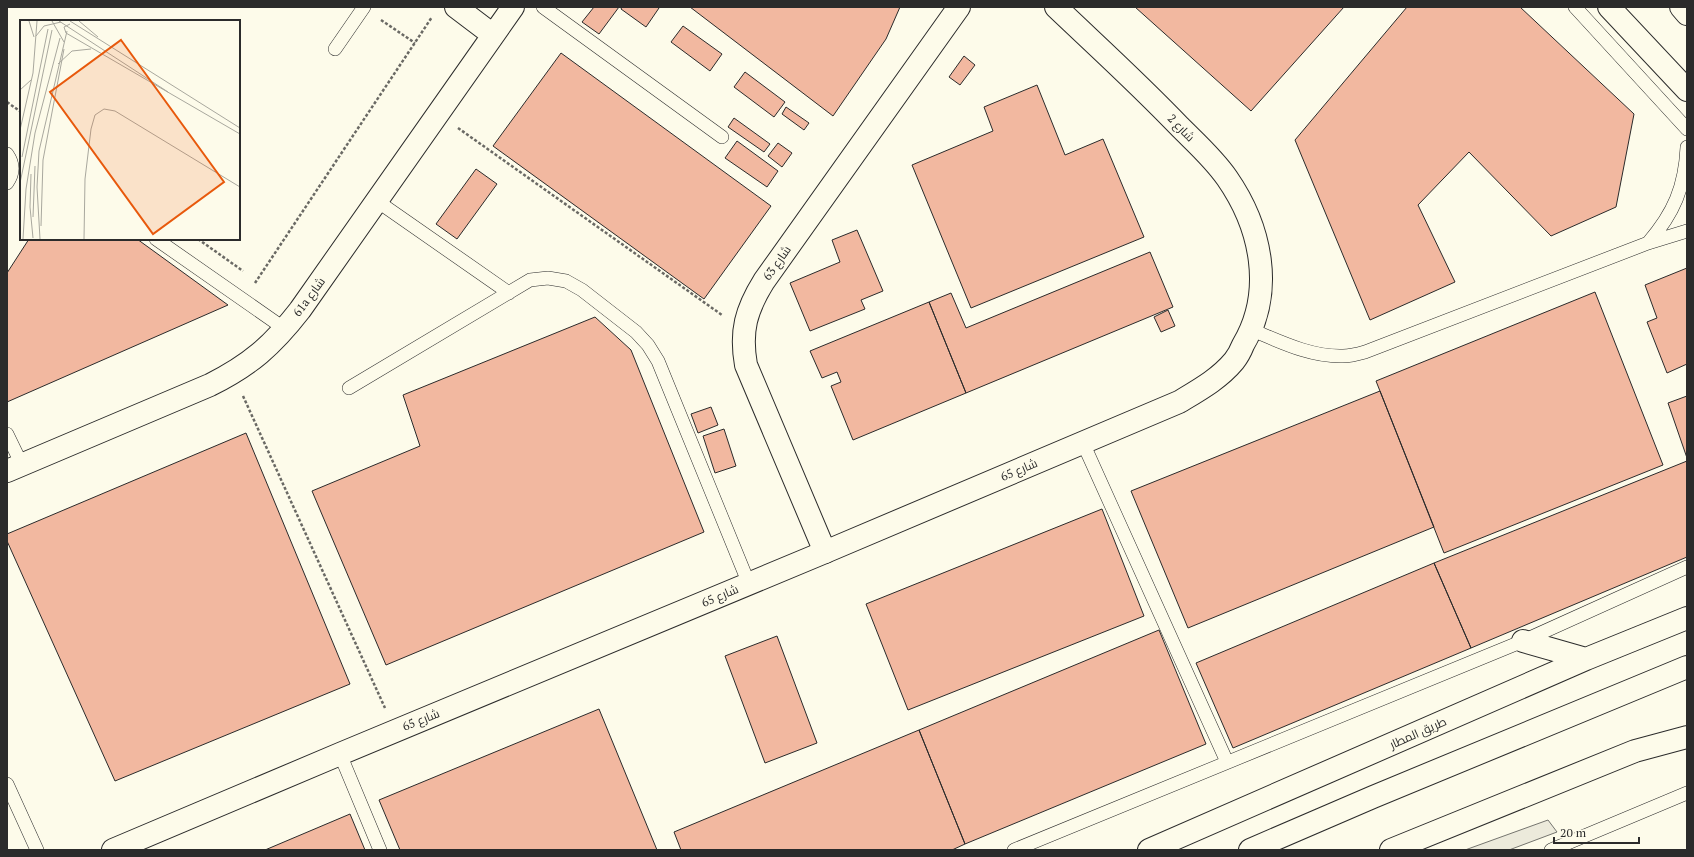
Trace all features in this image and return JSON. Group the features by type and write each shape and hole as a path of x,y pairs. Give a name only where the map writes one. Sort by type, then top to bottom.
{"main road":[{"path":"456,7 493,35"},
{"name":"61a شارع","path":"15,468 210,386 232,374 258,356 285,329 513,7"},
{"name":"شارع 63","path":"825,552 746,365 743,348 744,330 748,312 764,281 959,7"},
{"name":"شارع 2","path":"1056,7 1168,114 1210,157 1226,177 1240,200 1251,224 1258,250 1262,276"},
{"path":"1609,7 1687,90"},
{"path":"1681,7 1687,14"},
{"name":"شارع 65","path":"113,850 1179,402 1210,385 1235,360 1252,330 1260,303 1262,276"},
{"name":"طريق المطار","path":"1149,850 1586,659 1687,618"},
{"path":"1523,641 1586,659"},
{"path":"1250,850 1373,797 1687,667"},
{"path":"1635,751 1687,722"},
{"path":"1391,850 1635,751 1687,737"}],"lane":[{"path":"335,49 364,7"},
{"path":"543,7 722,137"},
{"path":"1575,7 1687,129"},
{"path":"1648,243 1670,215 1678,199 1683,181 1687,147"},
{"path":"7,154 12,166 12,173 7,183"},
{"path":"376,201 509,293"},
{"path":"1252,330 1302,351 1323,355 1344,356 1365,352 1648,243 1687,231"},
{"path":"157,240 285,329"},
{"path":"349,388 530,280 548,278 566,281 582,290 636,332 658,361 666,377 749,584"},
{"path":"7,434 15,468"},
{"path":"1083,443 1227,762"},
{"path":"1014,850 1523,641 1687,567"},
{"path":"340,754 380,850"},
{"path":"7,784 37,850"},
{"path":"1551,850 1687,793"}],"path":[{"path":"364,7 415,43"},
{"path":"244,300 435,13"},
{"path":"7,102 20,111"},
{"path":"438,114 744,330"},
{"path":"199,240 244,271"},
{"path":"250,276 256,281"},
{"path":"232,374 395,731"}],"shaded area":[{"path":"1548,820 1557,832 1509,850 1465,850"}],"building":[{"path":"594,7 619,7 599,34 582,22"},
{"path":"622,7 659,8 646,27 621,9"},
{"path":"690,7 900,7 886,39 833,116"},
{"path":"1135,7 1344,7 1251,111"},
{"path":"1407,7 1520,7 1634,114 1616,207 1551,236 1469,152 1418,205 1455,282 1370,320 1295,140"},
{"path":"683,26 722,54 710,71 671,42"},
{"path":"561,53 771,206 704,299 493,146"},
{"path":"964,56 975,65 960,85 949,77"},
{"path":"745,72 785,102 774,117 734,87"},
{"path":"1037,85 1065,155 1103,139 1144,237 971,308 912,165 993,131 984,107"},
{"path":"786,107 809,123 804,130 782,114"},
{"path":"734,118 770,144 764,152 728,127"},
{"path":"737,141 778,171 767,187 725,158"},
{"path":"778,143 792,153 782,167 768,156"},
{"path":"476,169 497,184 457,239 436,224"},
{"path":"857,230 883,291 861,300 865,309 810,331 790,283 840,262 832,240"},
{"path":"28,240 138,240 228,305 7,402 7,273"},
{"path":"1150,252 1173,307 966,393 929,302 951,293 966,328"},
{"path":"1687,268 1687,364 1667,373 1647,322 1657,318 1645,285"},
{"path":"1595,292 1663,465 1444,553 1376,381"},
{"path":"929,302 966,393 853,440 831,386 841,382 837,372 822,378 810,351"},
{"path":"1168,310 1175,326 1161,332 1154,317"},
{"path":"595,317 631,350 704,532 386,665 312,491 420,446 403,395"},
{"path":"1380,391 1434,527 1188,628 1131,491"},
{"path":"1687,396 1687,458 1668,403"},
{"path":"711,407 718,425 698,433 691,414"},
{"path":"724,429 736,466 715,473 703,436"},
{"path":"246,433 350,684 115,781 7,541 7,534"},
{"path":"1687,461 1687,557 1471,648 1434,563"},
{"path":"1102,509 1144,616 908,710 866,604"},
{"path":"1434,563 1471,648 1233,748 1196,663"},
{"path":"1159,630 1206,744 965,844 919,730"},
{"path":"777,636 817,743 765,763 725,656"},
{"path":"599,709 657,850 400,850 379,800"},
{"path":"919,730 965,844 952,850 681,850 674,832"},
{"path":"350,814 365,850 265,850"}]}
